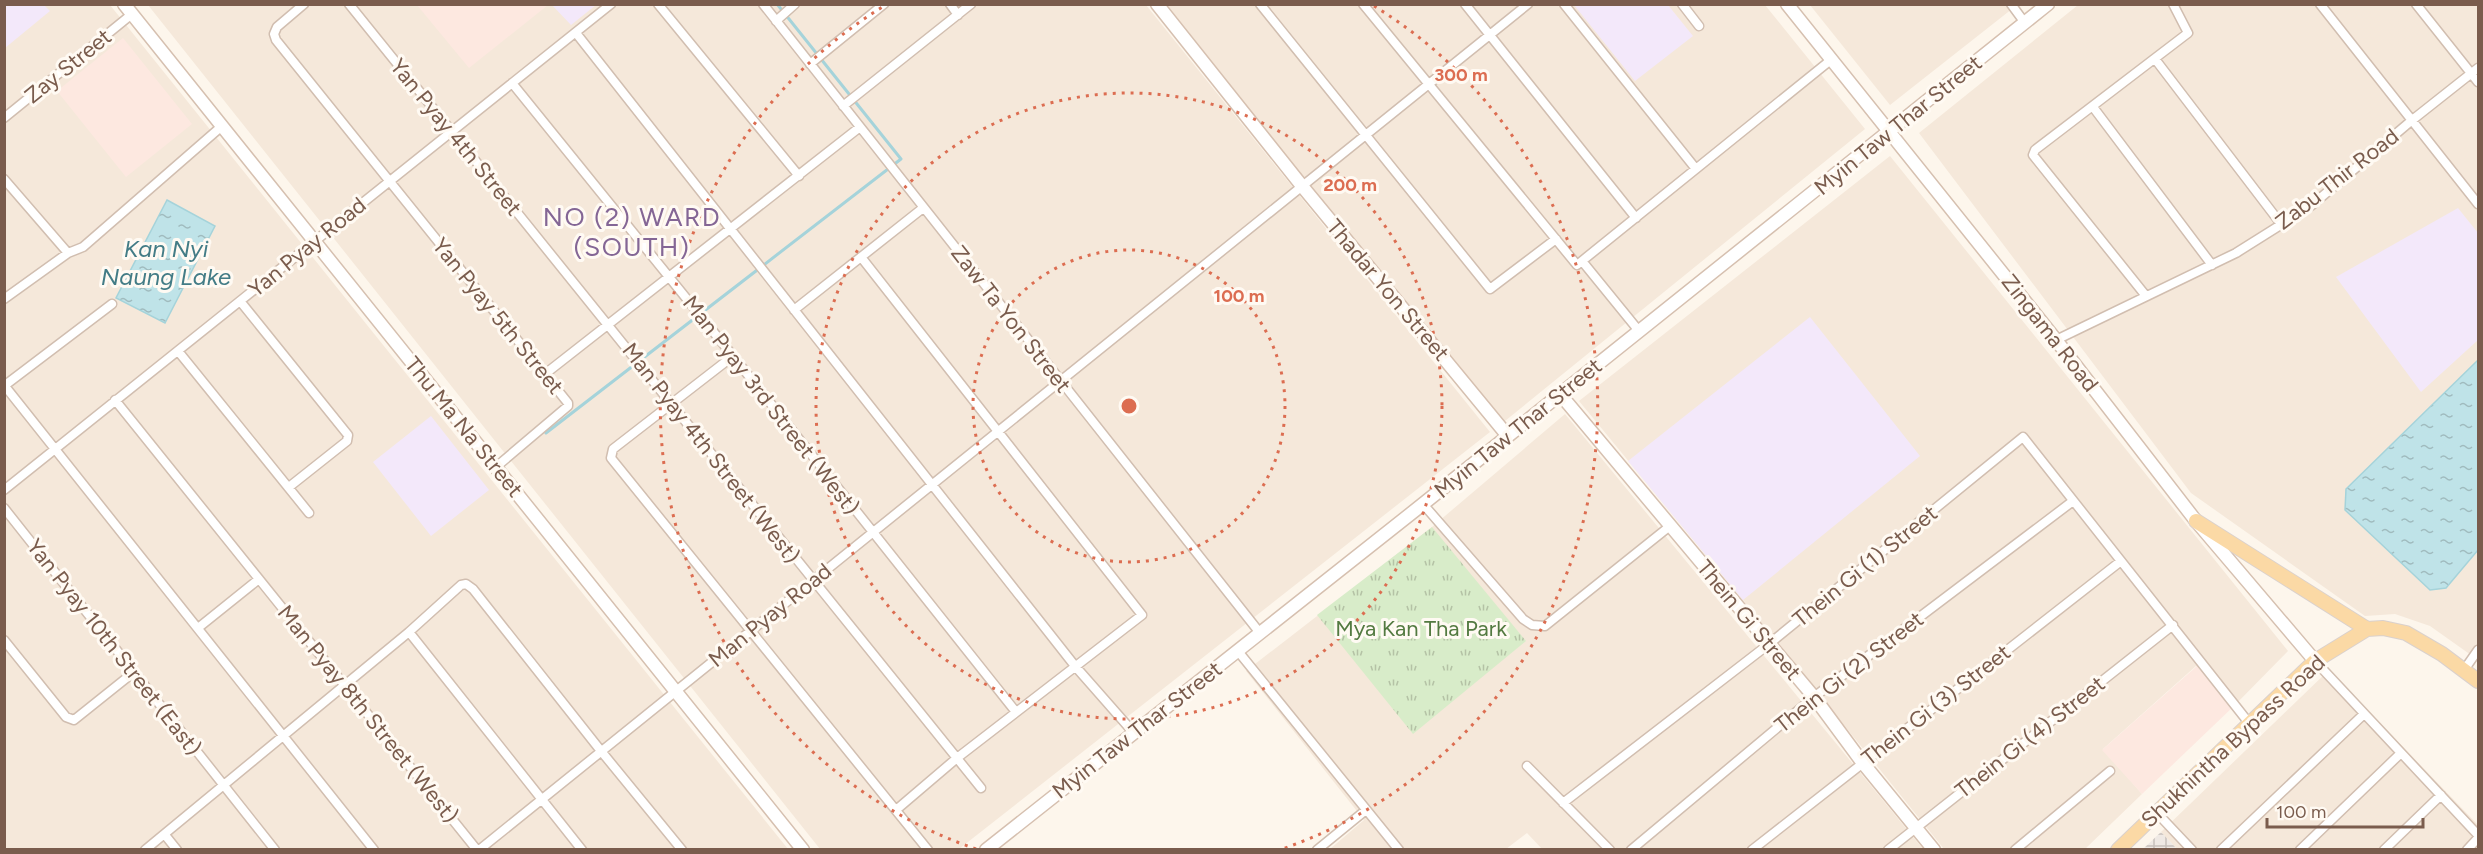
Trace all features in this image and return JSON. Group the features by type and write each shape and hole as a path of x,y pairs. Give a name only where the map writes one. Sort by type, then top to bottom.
{"main road":[{"path":"2196,521 2367,629 2383,628 2406,633 2478,681"},
{"name":"Shukhintha Bypass Road","path":"2118,849 2315,661 2335,646 2367,629"}],"street":[{"name":"Yan Pyay 5th Street","path":"304,4 277,27 274,34 276,40 568,403 568,406 496,467"},
{"name":"Yan Pyay 4th Street","path":"349,4 610,326"},
{"name":"Yan Pyay Road","path":"4,490 611,4"},
{"path":"658,4 799,176"},
{"name":"Zaw Ta Yon Street","path":"763,4 1260,633"},
{"path":"776,21 795,4"},
{"path":"810,64 884,4"},
{"path":"950,4 958,15"},
{"path":"843,106 971,4"},
{"name":"Thadar Yon Street","path":"1157,4 1302,186 1507,435"},
{"path":"1260,4 1490,289 1556,239"},
{"path":"1363,4 1556,239 1639,331"},
{"path":"1465,4 1636,218"},
{"name":"Man Pyay Road","path":"478,849 1528,4"},
{"path":"1564,4 1696,169"},
{"path":"1682,4 1699,26"},
{"name":"Zingama Road","path":"1787,4 2056,340 2196,521 2315,661"},
{"path":"2011,4 2025,23"},
{"name":"Myin Taw Thar Street","path":"986,849 1423,504 2048,4"},
{"path":"2146,296 2033,155 2035,150 2188,33 2173,4"},
{"path":"2320,4 2478,204"},
{"path":"2416,4 2475,71 2478,82"},
{"name":"Zay Street","path":"4,118 128,9"},
{"name":"Thu Ma Na Street","path":"128,9 803,849"},
{"path":"576,33 1075,666 1133,732"},
{"path":"1580,263 1832,59"},
{"path":"2155,59 2281,224"},
{"name":"Zabu Thir Road","path":"2056,340 2236,253 2312,204 2475,71"},
{"name":"Man Pyay 3rd Street (West)","path":"512,83 1016,712"},
{"path":"2093,107 2212,265"},
{"path":"4,299 68,253 83,247 222,126"},
{"path":"545,374 610,326 860,128"},
{"path":"4,179 68,253"},
{"path":"794,310 924,208"},
{"path":"861,257 1142,615 957,758 896,810"},
{"path":"240,301 348,435 347,441 289,487"},
{"path":"112,304 5,385 374,849"},
{"name":"Man Pyay 4th Street (West)","path":"610,326 812,581 981,788"},
{"path":"178,351 309,513"},
{"path":"733,356 613,448 610,455 928,849"},
{"name":"Thein Gi Street","path":"1560,394 1814,697 1862,762 1934,849"},
{"name":"Man Pyay 8th Street (West)","path":"115,400 478,849"},
{"name":"Thein Gi (1) Street","path":"1563,803 1769,644 2023,437 2073,501"},
{"path":"2073,501 2249,723"},
{"name":"Thein Gi (2) Street","path":"1631,849 1814,697 2073,501"},
{"path":"1423,504 1523,619 1532,625 1545,626 1670,525"},
{"name":"Yan Pyay 10th Street (East)","path":"4,508 275,849"},
{"name":"Thein Gi (3) Street","path":"1752,849 2121,561"},
{"path":"198,628 260,579"},
{"path":"146,849 409,632 461,585 466,584 473,589 682,849"},
{"name":"Thein Gi (4) Street","path":"1888,849 2172,625"},
{"path":"409,632 582,849"},
{"path":"4,640 66,717 74,720 134,672"},
{"path":"1237,650 1399,849"},
{"path":"2464,670 2478,650"},
{"path":"2315,661 2478,837 2467,849"},
{"path":"2221,849 2364,714"},
{"path":"2300,849 2402,753"},
{"path":"1527,766 1610,849"},
{"path":"2015,849 2110,771"},
{"path":"2384,849 2441,795"},
{"path":"1317,849 1366,810"},
{"path":"2157,813 2192,849"},
{"path":"165,835 177,849"}],"shaded area":[{"path":"5,4 44,5 50,11 5,48"},
{"path":"5,5 110,5 788,849 5,850"},
{"path":"148,5 1146,5 1490,432 959,849 820,849"},
{"path":"417,5 548,5 469,68"},
{"path":"552,5 596,5 571,25"},
{"path":"1167,5 1765,5 1865,129 1500,425"},
{"path":"1574,5 1668,5 1693,36 1635,81"},
{"path":"1810,5 2017,5 1890,105"},
{"path":"2078,5 2478,5 2478,660 2430,626 2395,614 2365,616 2191,493 1919,133"},
{"path":"123,38 192,124 126,177 57,91"},
{"path":"1890,156 2288,651 2234,706 2196,666 2103,749 2142,794 2085,849 1944,849 1579,401"},
{"path":"2458,208 2478,233 2478,340 2421,392 2336,277"},
{"path":"1810,317 1920,456 1743,600 1628,461"},
{"path":"1565,414 1923,849 1543,850 1527,833 1506,849 1330,849 1364,820 1246,671 1432,527"},
{"path":"431,416 489,490 431,536 373,462"},
{"path":"2197,666 2234,706 2142,794 2102,750"},
{"path":"2329,670 2478,825 2478,849 2177,849 2161,832"},
{"path":"2161,832 2177,849 2143,849"}],"green space":[{"name":"Mya Kan Tha Park","path":"1432,527 1526,641 1413,734 1317,615"}],"water":[{"name":"Kan Nyi Naung Lake","path":"167,200 215,226 165,323 116,298"},
{"path":"2478,360 2478,550 2446,588 2430,590 2345,510 2346,489"}],"waterway":[{"path":"546,433 901,159 777,4"}],"district":[{"name":"NO (2) WARD (SOUTH)","path":"632,232"}]}
